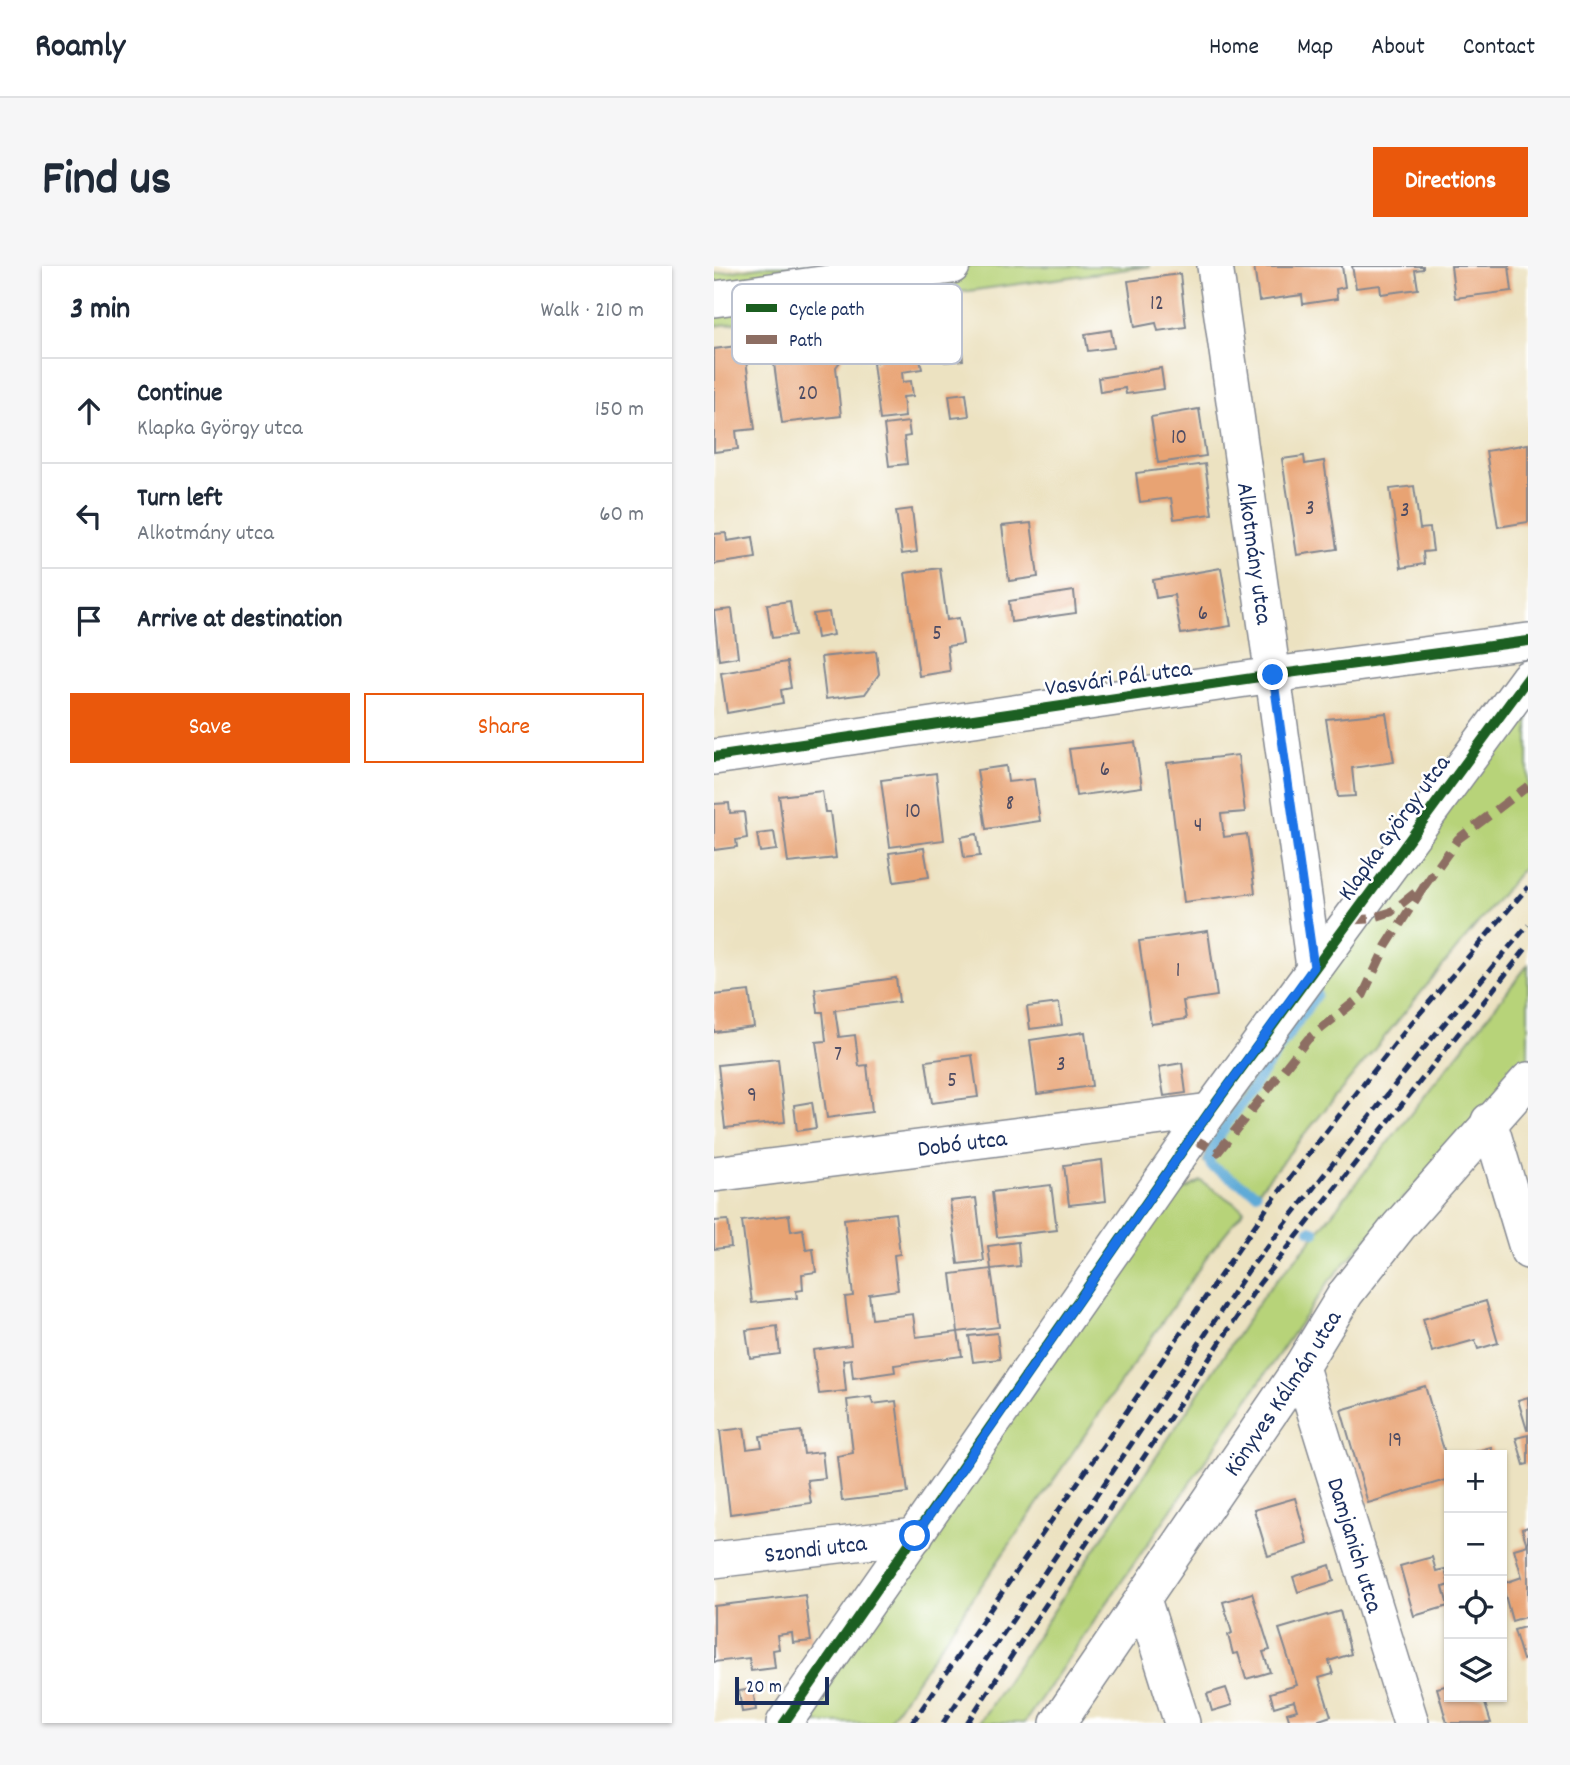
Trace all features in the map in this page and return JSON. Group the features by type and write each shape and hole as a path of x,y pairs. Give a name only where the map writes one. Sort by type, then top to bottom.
{"street":[{"path":"822,284 952,266"},
{"name":"Alkotmány utca","path":"1215,266 1314,967"},
{"path":"714,299 732,297"},
{"name":"Vasvári Pál utca","path":"714,757 1273,675 1528,641"},
{"name":"Klapka György utca","path":"784,1723 1210,1111 1528,678"},
{"name":"Könyves Kálmán utca","path":"1058,1723 1301,1367 1346,1293 1399,1226 1528,1080"},
{"name":"Dobó utca","path":"714,1174 1210,1111"},
{"path":"1489,1121 1528,1251"},
{"name":"Damjanich utca","path":"1301,1367 1411,1723"},
{"name":"Szondi utca","path":"714,1560 915,1536"},
{"path":"1143,1599 1182,1723"}],"green space":[{"path":"766,266 1150,266 962,292 962,284 732,284 732,324 714,326 714,274"},
{"path":"1528,692 1528,862 1255,1195 1204,1162 1210,1136"},
{"path":"1528,965 1528,1060 1330,1280 1024,1723 979,1723 1266,1292 1304,1249"},
{"path":"1201,1181 1244,1210 1211,1251 887,1723 791,1723 1154,1206"}],"building":[{"path":"1254,266 1342,266 1345,287 1336,289 1337,299 1303,304 1302,295 1259,301"},
{"path":"1352,266 1423,266 1423,269 1415,270 1418,289 1381,294 1380,285 1356,288"},
{"path":"1451,266 1509,266 1512,291 1455,298"},
{"path":"1180,274 1186,327 1158,331 1156,323 1135,327 1128,281"},
{"path":"1111,330 1114,348 1088,351 1085,334"},
{"path":"732,347 732,364 746,364 755,429 736,431 738,449 714,452 714,349"},
{"path":"774,364 838,364 836,367 841,416 782,423"},
{"path":"873,364 921,364 922,369 902,372 903,382 911,381 913,396 903,397 905,417 880,420"},
{"path":"1161,368 1164,389 1126,394 1125,388 1100,392 1098,378"},
{"path":"966,393 969,416 952,418 949,395"},
{"path":"1199,409 1206,456 1158,463 1151,417"},
{"path":"908,422 910,436 904,437 907,464 889,466 884,425"},
{"path":"1528,444 1528,522 1498,527 1486,451"},
{"path":"1304,456 1305,464 1324,461 1337,549 1297,555 1282,459"},
{"path":"1205,464 1212,514 1174,519 1171,498 1140,502 1136,473"},
{"path":"1414,486 1420,529 1430,528 1433,551 1423,552 1424,564 1401,568 1390,489"},
{"path":"912,509 917,552 902,554 896,511"},
{"path":"1031,523 1038,577 1009,581 1002,526"},
{"path":"726,533 727,541 753,537 756,558 714,564 714,534"},
{"path":"940,568 947,620 959,618 963,644 947,646 950,671 919,676 905,573"},
{"path":"1221,568 1231,626 1181,634 1174,595 1156,598 1153,580"},
{"path":"1074,591 1076,613 1011,622 1009,601"},
{"path":"790,601 795,635 772,638 767,604"},
{"path":"732,609 738,657 719,660 714,611"},
{"path":"829,612 833,635 817,638 813,614"},
{"path":"876,651 879,674 865,694 826,699 821,657"},
{"path":"787,662 791,688 781,690 783,703 727,713 721,673"},
{"path":"1386,713 1394,762 1352,768 1355,796 1338,797 1326,719"},
{"path":"1135,742 1142,787 1076,796 1069,749"},
{"path":"1238,755 1245,812 1221,814 1224,837 1247,834 1255,893 1184,902 1167,763"},
{"path":"1006,766 1008,782 1034,779 1040,821 986,829 977,770"},
{"path":"936,773 944,840 890,847 881,780"},
{"path":"822,791 825,812 830,812 836,858 788,863 779,796"},
{"path":"729,803 730,813 744,812 747,838 736,840 737,847 714,850 714,804"},
{"path":"774,832 777,850 760,852 757,834"},
{"path":"977,834 980,856 964,858 961,837"},
{"path":"924,848 929,877 894,882 889,853"},
{"path":"1208,931 1217,996 1183,1001 1186,1019 1151,1024 1139,941"},
{"path":"896,978 899,1002 835,1010 839,1037 855,1035 859,1066 867,1065 872,1112 827,1118 816,1042 826,1041 823,1012 818,1012 815,989"},
{"path":"749,991 754,1027 714,1032 714,995"},
{"path":"1059,1003 1062,1025 1030,1029 1027,1007"},
{"path":"1085,1032 1092,1086 1037,1094 1030,1040"},
{"path":"972,1055 978,1097 932,1103 926,1061"},
{"path":"778,1059 785,1122 725,1128 718,1065"},
{"path":"1182,1063 1186,1093 1164,1096 1159,1067"},
{"path":"812,1102 816,1128 797,1131 794,1105"},
{"path":"1102,1160 1106,1201 1069,1205 1064,1165"},
{"path":"1051,1185 1057,1230 997,1237 992,1192"},
{"path":"976,1198 984,1261 958,1264 950,1201"},
{"path":"895,1213 900,1254 894,1255 898,1290 869,1294 872,1319 913,1314 916,1337 958,1332 962,1356 894,1365 895,1372 853,1378 851,1359 843,1360 846,1391 819,1394 813,1350 851,1345 845,1297 853,1296 844,1219"},
{"path":"789,1215 791,1231 803,1229 806,1250 813,1249 816,1272 802,1274 803,1290 796,1291 797,1298 752,1303 742,1221"},
{"path":"728,1220 731,1247 714,1249 714,1221"},
{"path":"1018,1242 1020,1266 991,1269 988,1246"},
{"path":"991,1269 999,1327 958,1332 951,1274"},
{"path":"1486,1301 1498,1343 1478,1349 1475,1340 1432,1352 1423,1319"},
{"path":"777,1326 780,1354 750,1358 746,1330"},
{"path":"997,1333 1000,1359 973,1362 969,1336"},
{"path":"1425,1386 1444,1450 1444,1480 1368,1503 1341,1410"},
{"path":"871,1397 873,1404 896,1401 908,1493 842,1501 837,1456 853,1453 847,1400"},
{"path":"1528,1397 1528,1430 1527,1430 1518,1400"},
{"path":"744,1428 747,1449 762,1447 760,1436 801,1431 804,1454 822,1452 825,1478 807,1480 811,1503 730,1514 720,1431"},
{"path":"1528,1435 1528,1464 1524,1465 1516,1438"},
{"path":"1295,1498 1308,1544 1268,1556 1254,1510"},
{"path":"1528,1527 1528,1545 1527,1545 1522,1529"},
{"path":"1528,1545 1528,1616 1512,1621 1507,1602 1507,1582 1522,1577 1514,1549"},
{"path":"1432,1557 1436,1571 1444,1569 1444,1607 1414,1616 1400,1566"},
{"path":"1330,1565 1334,1581 1298,1592 1293,1577"},
{"path":"1252,1593 1270,1650 1263,1652 1270,1672 1246,1679 1238,1653 1233,1654 1228,1635 1232,1633 1223,1602"},
{"path":"805,1595 811,1641 793,1643 792,1633 777,1635 779,1649 773,1650 775,1668 751,1671 749,1658 714,1662 714,1606"},
{"path":"1340,1611 1351,1654 1329,1661 1333,1674 1319,1678 1331,1716 1319,1720 1321,1723 1290,1723 1287,1713 1297,1710 1294,1701 1274,1707 1270,1693 1297,1685 1279,1629"},
{"path":"1528,1626 1528,1658 1523,1660 1514,1630"},
{"path":"1444,1686 1444,1702 1485,1702 1491,1723 1447,1723 1437,1688"},
{"path":"1226,1688 1232,1705 1212,1711 1207,1694"},
{"path":"753,1689 756,1710 742,1712 739,1691"}],"waterway":[{"path":"1256,1193 1211,1166 1209,1161 1216,1141 1317,994"},
{"path":"1310,1230 1315,1232"}],"railway":[{"path":"912,1723 1269,1205 1409,1026 1528,887"},
{"path":"943,1723 1248,1271 1428,1043 1528,925"},
{"path":"967,1723 1259,1284 1528,946"}],"marked path":[{"path":"1351,920 1369,919 1391,912 1425,885 1458,839 1528,786"},
{"path":"1192,1138 1218,1152 1308,1039 1363,995 1386,946 1425,885"}],"cycle path":[{"path":"714,757 1273,675 1528,641"},
{"path":"784,1723 1210,1111 1528,678"}],"route":[{"path":"915,1536 1210,1111 1314,967 1273,675"}]}
